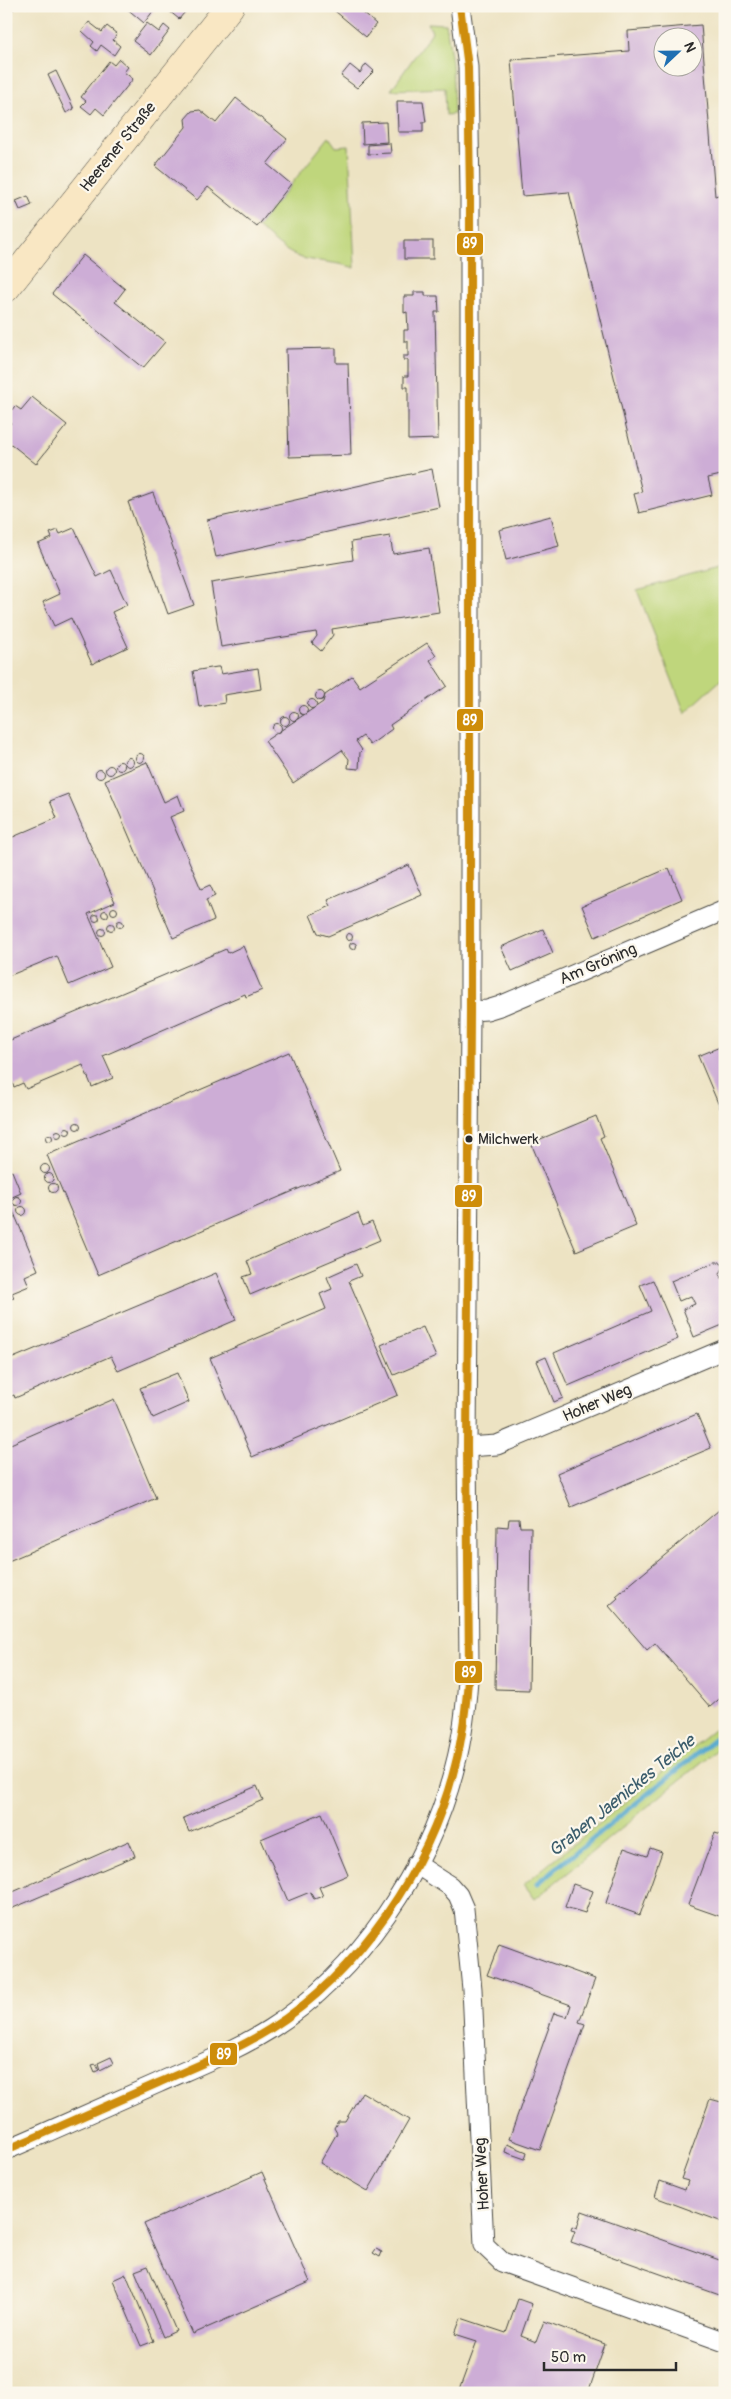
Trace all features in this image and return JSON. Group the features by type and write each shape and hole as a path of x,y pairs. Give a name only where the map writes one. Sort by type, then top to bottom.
{"main road":[{"name":"Heerener Straße","path":"6,288 230,6"}],"street":[{"path":"6,2150 223,2054 270,2029 294,2012 332,1980 363,1946 402,1890 445,1801 456,1766 467,1700 468,1665 467,1447 470,1011 469,103 467,43 460,6"},
{"name":"Am Gröning","path":"470,1011 487,1010 500,1006 725,910"},
{"name":"Hoher Weg","path":"467,1447 497,1445 725,1348"},
{"name":"Hoher Weg","path":"416,1864 450,1886 458,1895 464,1909 472,1998 484,2246 502,2262 725,2342"}],"green space":[{"path":"428,23 446,24 452,63 454,114 446,115 445,88 391,90 432,32"},
{"path":"329,137 336,147 349,146 355,268 296,256 284,249 257,227"},
{"path":"725,566 725,676 685,713 637,590"},
{"path":"725,1721 725,1743 535,1899 524,1884"}],"building":[{"path":"6,6 13,6 14,9 6,13"},
{"path":"124,6 157,6 144,23"},
{"path":"163,6 190,6 179,19"},
{"path":"329,6 355,6 376,24 366,37"},
{"path":"89,22 102,32 107,26 117,34 113,40 120,46 114,55 101,45 97,51 91,46 94,42 82,31"},
{"path":"147,23 159,32 164,25 170,30 151,55 133,41"},
{"path":"701,25 701,28 664,28"},
{"path":"654,29 654,78 704,78 704,62 715,196 725,193 725,474 708,478 712,495 639,513 634,494 642,492 569,192 522,196 511,60 629,51 628,31"},
{"path":"119,59 128,67 124,72 133,79 104,115 96,108 91,114 81,106 86,101 81,97 109,61 114,65"},
{"path":"366,64 374,71 357,88 341,76 350,65 360,73"},
{"path":"56,71 74,109 66,113 48,75"},
{"path":"236,98 287,139 267,164 291,184 257,227 208,187 197,200 155,166 186,127 185,119 192,111 200,110 216,123"},
{"path":"397,101 423,101 426,122 423,122 423,132 398,132"},
{"path":"386,122 387,142 363,144 362,123"},
{"path":"390,143 391,153 368,154 368,145"},
{"path":"28,196 32,205 20,210 16,201"},
{"path":"404,241 433,241 433,259 404,259"},
{"path":"83,255 125,289 115,302 165,342 143,368 52,294"},
{"path":"414,292 425,292 425,296 438,296 439,312 435,312 438,439 408,440 408,387 404,387 404,376 408,376 408,360 403,360 403,356 408,356 408,341 404,341 404,330 408,330 407,312 404,313 404,296 414,296"},
{"path":"336,348 336,363 348,363 351,455 289,457 286,349"},
{"path":"32,397 67,425 36,464 6,440 6,429 11,423 6,417 15,406 21,410"},
{"path":"432,469 439,507 216,557 207,520"},
{"path":"153,493 194,605 168,614 128,502"},
{"path":"551,516 559,546 506,560 499,530"},
{"path":"74,528 97,577 111,570 127,605 112,612 128,647 92,664 71,618 54,626 43,602 60,594 38,544 52,538 50,533 58,530 60,534"},
{"path":"390,536 393,554 429,548 439,612 332,629 333,635 321,651 312,643 317,636 316,632 221,647 211,583 353,560 351,542"},
{"path":"427,643 436,656 430,660 447,686 390,725 392,729 370,745 363,736 356,741 362,750 360,752 359,769 348,768 349,759 342,750 293,783 265,741 323,702 325,695 352,676 360,687"},
{"path":"219,667 221,674 258,668 261,689 224,695 225,703 199,707 193,671"},
{"path":"320,692 324,696 320,700 316,696"},
{"path":"312,700 316,704 312,708 308,704"},
{"path":"303,706 307,710 303,714 299,710"},
{"path":"294,712 298,716 294,720 290,716"},
{"path":"285,717 289,721 285,725 281,721"},
{"path":"277,724 281,728 277,732 273,728"},
{"path":"140,754 144,758 140,762 136,758"},
{"path":"129,758 133,762 129,766 125,762"},
{"path":"120,762 124,766 120,770 116,766"},
{"path":"147,762 164,802 178,795 184,811 170,817 201,889 210,885 215,896 206,900 214,920 173,938 105,780"},
{"path":"110,766 114,770 110,774 106,770"},
{"path":"100,770 104,774 100,778 96,774"},
{"path":"68,794 115,902 88,914 111,967 69,985 57,956 6,977 6,840 57,818 50,801"},
{"path":"409,865 422,895 328,936 318,933 310,915 331,906 328,900"},
{"path":"669,868 682,899 595,937 582,906"},
{"path":"114,908 117,911 114,914 111,911"},
{"path":"105,911 108,914 105,917 102,914"},
{"path":"96,915 99,918 96,921 93,918"},
{"path":"120,921 123,924 120,927 117,924"},
{"path":"111,924 114,927 111,930 108,927"},
{"path":"102,929 105,932 102,935 99,932"},
{"path":"543,929 553,953 512,971 501,947"},
{"path":"349,934 352,937 349,940 346,937"},
{"path":"353,943 356,946 353,949 350,946"},
{"path":"243,946 262,990 246,997 245,994 103,1056 113,1078 92,1087 83,1065 26,1089 23,1083 14,1087 6,1070 6,1042 226,949 228,953"},
{"path":"725,1045 725,1114 723,1115 698,1056"},
{"path":"289,1052 340,1171 98,1275 47,1155"},
{"path":"6,1080 10,1082 8,1089 6,1089"},
{"path":"596,1116 604,1136 600,1138 636,1226 576,1251 531,1143"},
{"path":"77,1123 80,1126 77,1129 74,1126"},
{"path":"67,1128 70,1131 67,1134 64,1131"},
{"path":"58,1131 61,1134 58,1137 55,1134"},
{"path":"49,1135 52,1138 49,1141 46,1138"},
{"path":"45,1165 49,1169 45,1173 41,1169"},
{"path":"12,1171 21,1193 8,1199 38,1270 25,1276 29,1286 12,1293 14,1298 6,1301 6,1173"},
{"path":"49,1174 53,1178 49,1182 45,1178"},
{"path":"53,1184 57,1188 53,1192 49,1188"},
{"path":"17,1197 21,1201 17,1205 13,1201"},
{"path":"22,1207 26,1211 22,1215 18,1211"},
{"path":"358,1213 363,1226 372,1222 380,1240 250,1295 243,1277 252,1274 247,1261"},
{"path":"715,1262 721,1262 724,1266 720,1274 725,1284 725,1324 694,1337 683,1309 695,1304 691,1296 679,1301 671,1281"},
{"path":"356,1264 361,1276 349,1281 398,1395 252,1457 210,1358 326,1309 320,1294 332,1289 327,1277"},
{"path":"216,1273 236,1320 118,1371 111,1356 15,1398 14,1395 6,1398 6,1361"},
{"path":"653,1280 678,1339 568,1386 554,1353 651,1311 640,1285"},
{"path":"423,1327 436,1357 394,1375 381,1345"},
{"path":"546,1357 563,1398 554,1402 537,1361"},
{"path":"177,1373 189,1402 153,1418 140,1388"},
{"path":"114,1399 156,1498 6,1562 6,1446"},
{"path":"697,1414 711,1448 571,1507 557,1473"},
{"path":"725,1505 725,1694 710,1707 655,1643 647,1650 609,1606 618,1598 616,1596"},
{"path":"509,1519 519,1519 520,1527 531,1527 529,1690 495,1689 497,1526 508,1527"},
{"path":"257,1786 263,1800 189,1832 183,1818"},
{"path":"322,1813 348,1875 319,1887 323,1896 314,1899 310,1892 288,1901 261,1839"},
{"path":"715,1833 725,1836 725,1918 688,1905"},
{"path":"129,1841 135,1856 6,1911 6,1895"},
{"path":"624,1848 647,1856 650,1848 662,1852 640,1915 606,1903"},
{"path":"573,1884 593,1891 585,1913 565,1907"},
{"path":"499,1944 595,1979 579,2022 585,2024 540,2150 509,2139 554,2013 567,2017 571,2005 487,1975"},
{"path":"111,2057 114,2063 100,2070 98,2063"},
{"path":"96,2064 99,2070 95,2072 92,2065"},
{"path":"362,2092 409,2120 368,2191 320,2163 337,2133 334,2128 338,2121 345,2121"},
{"path":"710,2099 725,2103 725,2223 655,2197 660,2181 685,2190 688,2181 681,2179"},
{"path":"507,2144 527,2152 525,2159 505,2152"},
{"path":"262,2172 310,2282 193,2334 144,2224"},
{"path":"582,2211 725,2262 725,2297 571,2242 575,2231 571,2230 572,2226 577,2228"},
{"path":"376,2249 382,2252 380,2257 373,2253"},
{"path":"148,2266 176,2331 163,2337 135,2271"},
{"path":"126,2274 154,2341 141,2346 113,2280"},
{"path":"518,2299 532,2304 521,2336 536,2342 544,2321 605,2344 588,2393 458,2393 477,2341 455,2334 461,2318 506,2333"}],"waterway":[{"name":"Graben Jaenickes Teiche","path":"538,1883 725,1731"}],"transit line":[{"name":"89","path":"6,2150 229,2051 270,2029 302,2006 333,1978 361,1948 409,1879 428,1842 444,1804 461,1741 469,1665 467,1447 470,1011 470,194 468,67 460,6"}],"place":[{"name":"Milchwerk","path":"469,1139"}]}
